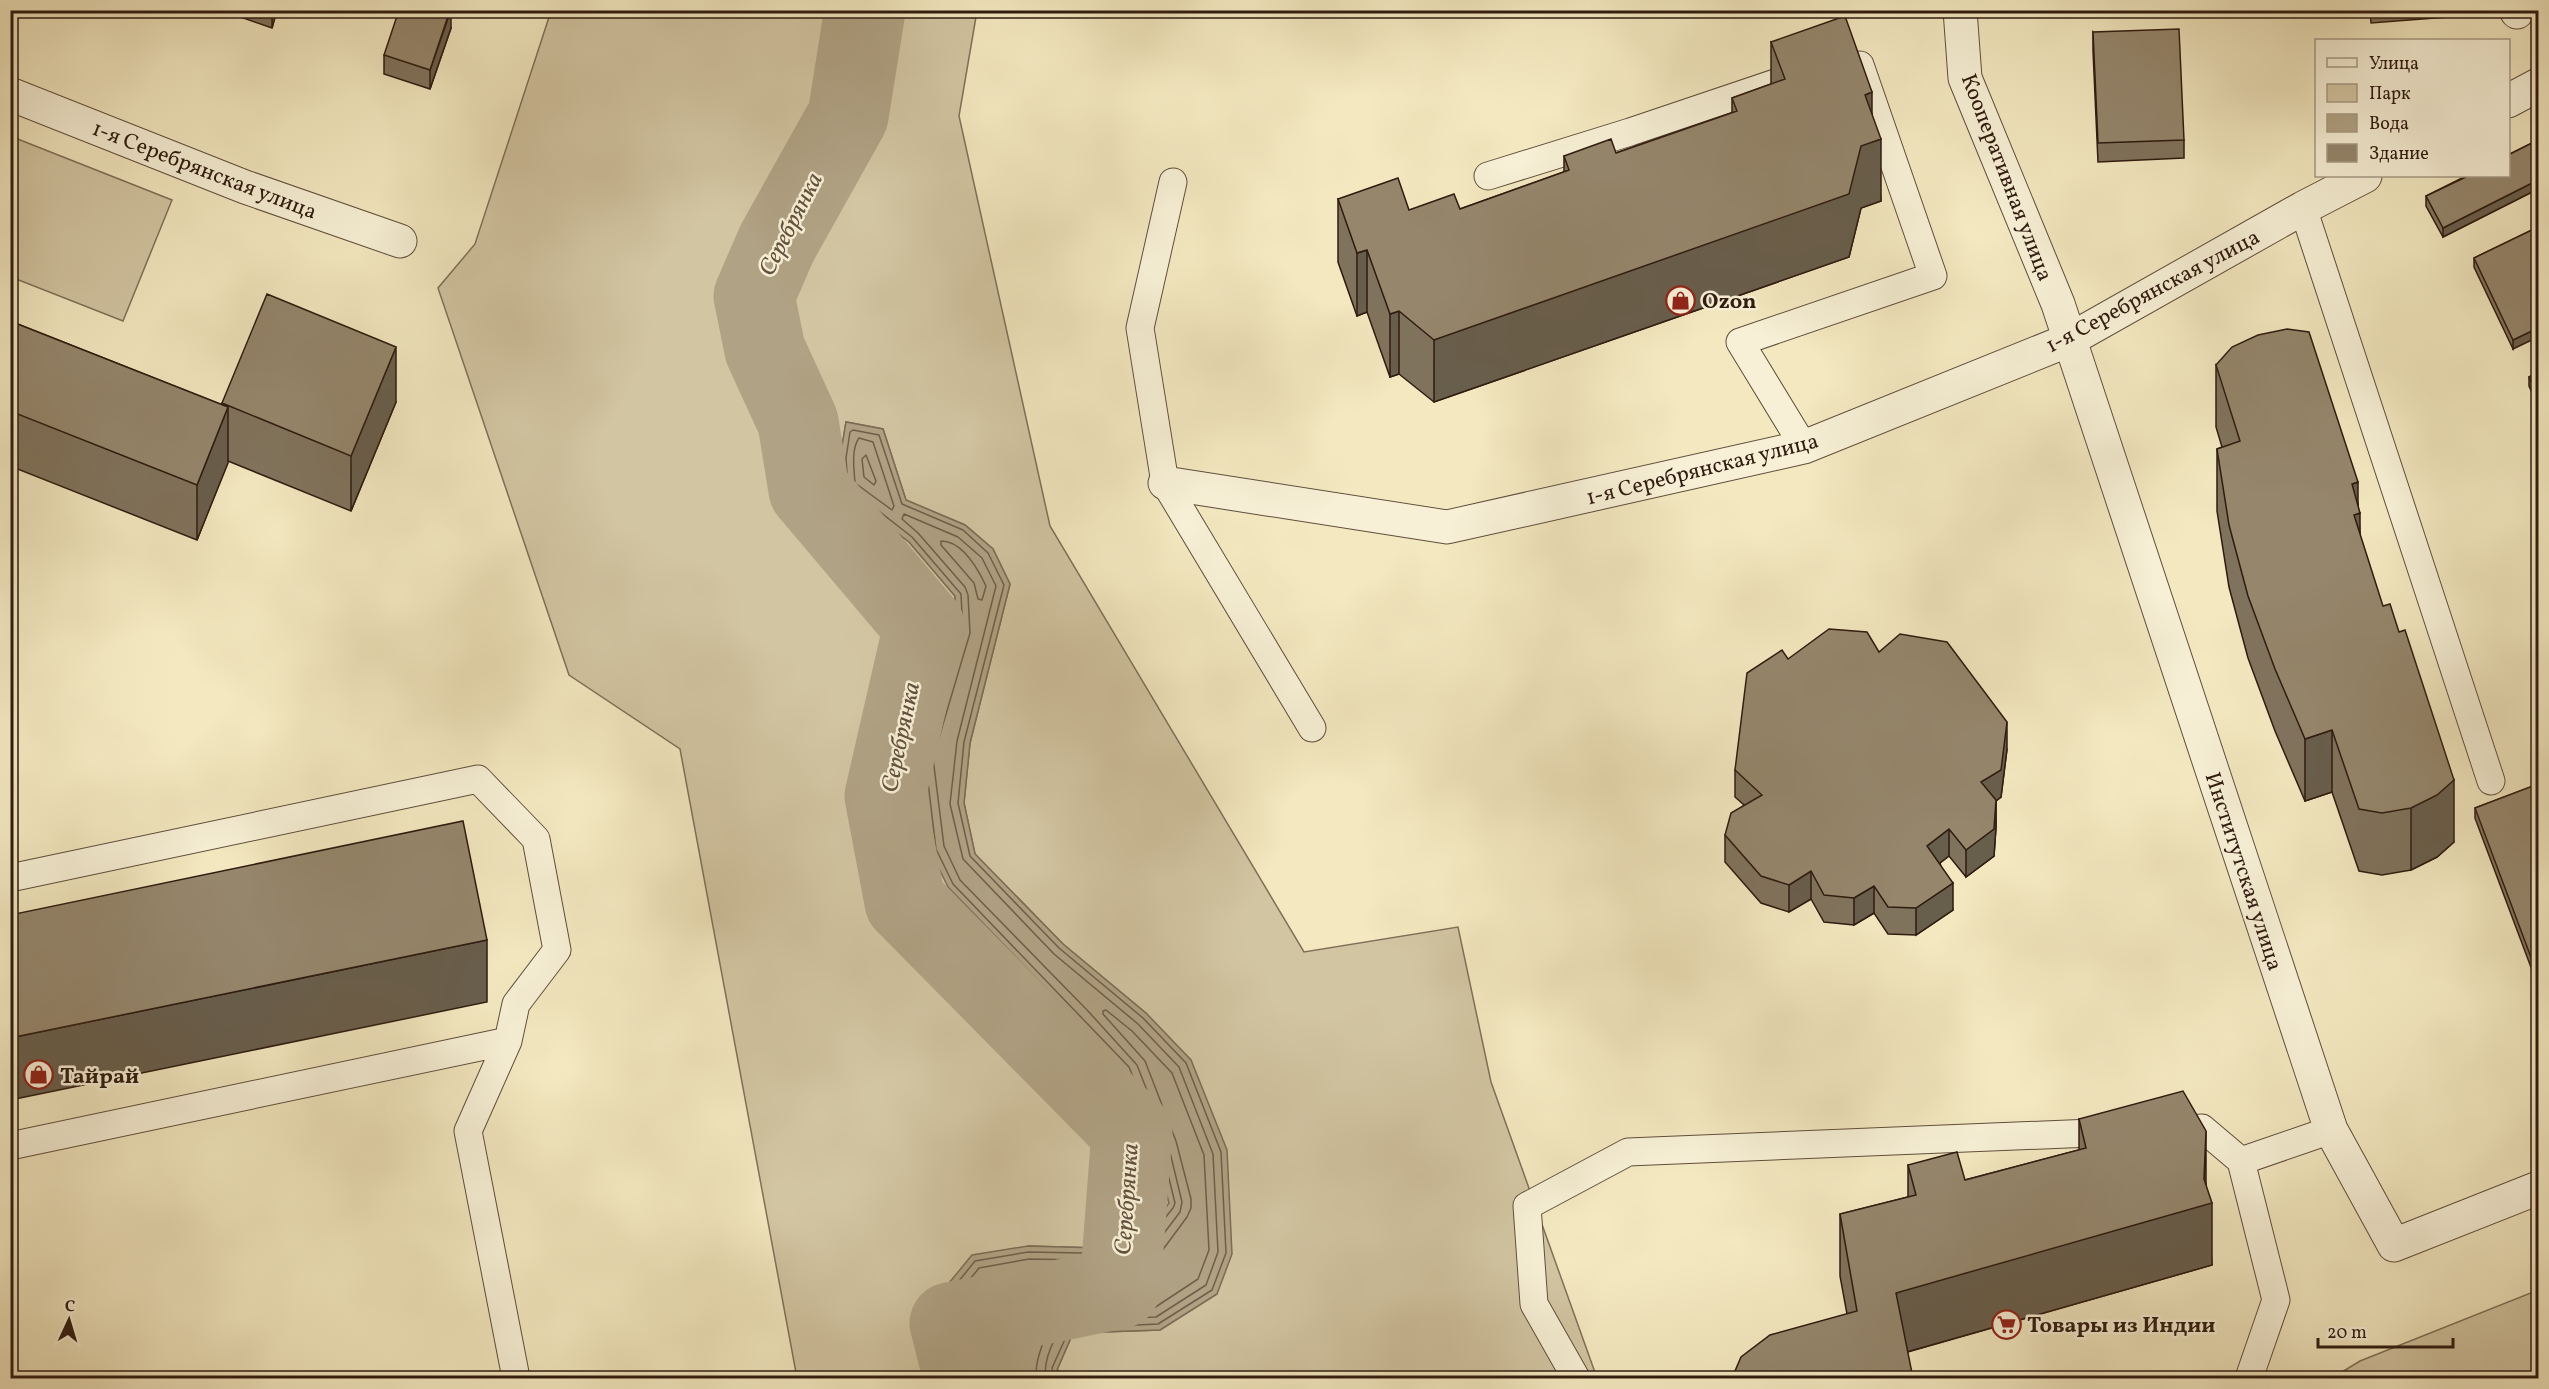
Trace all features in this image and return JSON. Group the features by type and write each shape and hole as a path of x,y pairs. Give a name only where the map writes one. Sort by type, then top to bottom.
{"street":[{"name":"Кооперативная улица","path":"1960,10 1965,78 2058,304 2069,340"},
{"path":"2510,100 2538,85"},
{"name":"1-я Серебрянская улица","path":"10,94 245,187 400,241"},
{"name":"1-я Серебрянская улица","path":"1165,483 1447,527 1804,447 2069,340 2303,208 2363,177"},
{"name":"Институтская улица","path":"2069,340 2331,1130 2394,1245 2538,1188"}],"lane":[{"path":"1488,176 1630,132 1856,56 1933,276 1740,342 1804,447"},
{"path":"1173,182 1140,328 1165,483 1312,728"},
{"path":"2303,208 2491,781"},
{"path":"10,878 477,779 536,839 557,950 516,1004 508,1041 468,1131 516,1378"},
{"path":"10,1146 508,1041"},
{"path":"1576,1378 1534,1305 1527,1206 1628,1152 2202,1128 2241,1161 2276,1300 2249,1378"},
{"path":"2241,1161 2331,1130"}],"green space":[{"path":"551,11 977,11 959,116 1050,526 1304,952 1458,927 1491,1082 1597,1378 1071,1378 1057,1370 1073,1333 1160,1330 1217,1294 1147,1014 1063,944 975,854 964,803 970,743 1010,584 993,549 965,525 906,500 883,429 846,422 840,458 842,490 909,542 955,596 957,631 919,756 930,851 1125,1070 1155,1148 1169,1204 1135,1249 1028,1246 952,1368 963,1378 797,1378 680,749 569,675 438,288 475,244"},
{"path":"10,136 172,200 123,321 11,277"},
{"path":"2538,1290 2538,1378 2332,1378 2360,1361"}],"water":[{"path":"846,422 883,429 906,500 965,525 993,549 1010,584 970,743 964,803 975,854 1063,944 1147,1014 1191,1060 1227,1150 1232,1254 1217,1294 1160,1330 1073,1333 1057,1370 1071,1378 963,1378 952,1368 935,1300 972,1255 1028,1246 1135,1249 1169,1203 1155,1148 1125,1070 948,887 930,850 919,756 957,631 955,596 909,542 842,490 840,458"}],"building":[{"path":"399,10 450,10 430,70 384,55"},
{"path":"1845,16 1872,92 1865,95 1881,139 1861,146 1849,194 1434,340 1399,311 1390,314 1367,250 1357,253 1338,199 1398,178 1409,210 1454,194 1460,209 1569,170 1564,156 1611,139 1616,153 1737,111 1732,98 1785,79 1771,42"},
{"path":"2179,29 2184,140 2098,143 2093,32"},
{"path":"2538,140 2538,180 2443,228 2426,196 2466,177 2510,177 2510,154"},
{"path":"2538,227 2538,328 2513,340 2474,258"},
{"path":"267,294 396,347 351,456 222,403"},
{"path":"10,321 228,407 197,485 10,411"},
{"path":"2287,329 2309,332 2358,482 2352,484 2360,513 2354,515 2383,606 2390,604 2399,632 2405,630 2454,780 2437,795 2411,808 2382,813 2359,809 2332,730 2305,739 2275,669 2248,596 2229,525 2217,449 2240,441 2216,365 2232,347 2258,335"},
{"path":"2538,372 2538,396 2529,377"},
{"path":"1829,629 1867,632 1879,652 1900,634 1947,642 2007,722 2001,770 1981,782 1996,800 1994,829 1966,850 1949,829 1927,846 1953,883 1916,908 1888,907 1874,886 1854,898 1824,895 1811,871 1789,885 1761,876 1725,835 1731,813 1762,795 1735,770 1747,673 1782,650 1788,659"},
{"path":"2538,784 2538,976 2475,808"},
{"path":"463,821 487,940 10,1038 10,915"},
{"path":"2183,1091 2206,1131 2204,1179 2212,1203 1896,1293 1913,1378 1732,1378 1741,1357 1770,1335 1857,1311 1840,1214 1916,1195 1908,1165 1957,1152 1965,1180 2086,1148 2079,1119"}],"waterway":[{"name":"Серебрянка","path":"865,10 848,116 777,243 754,296 765,350 798,422 809,490 924,626 885,796 905,902 1132,1132 1120,1288 950,1323 964,1378"}],"place":[{"name":"Ozon","path":"1681,300"},
{"name":"Тайрай","path":"39,1075"},
{"name":"Товары из Индии","path":"2006,1324"}]}
